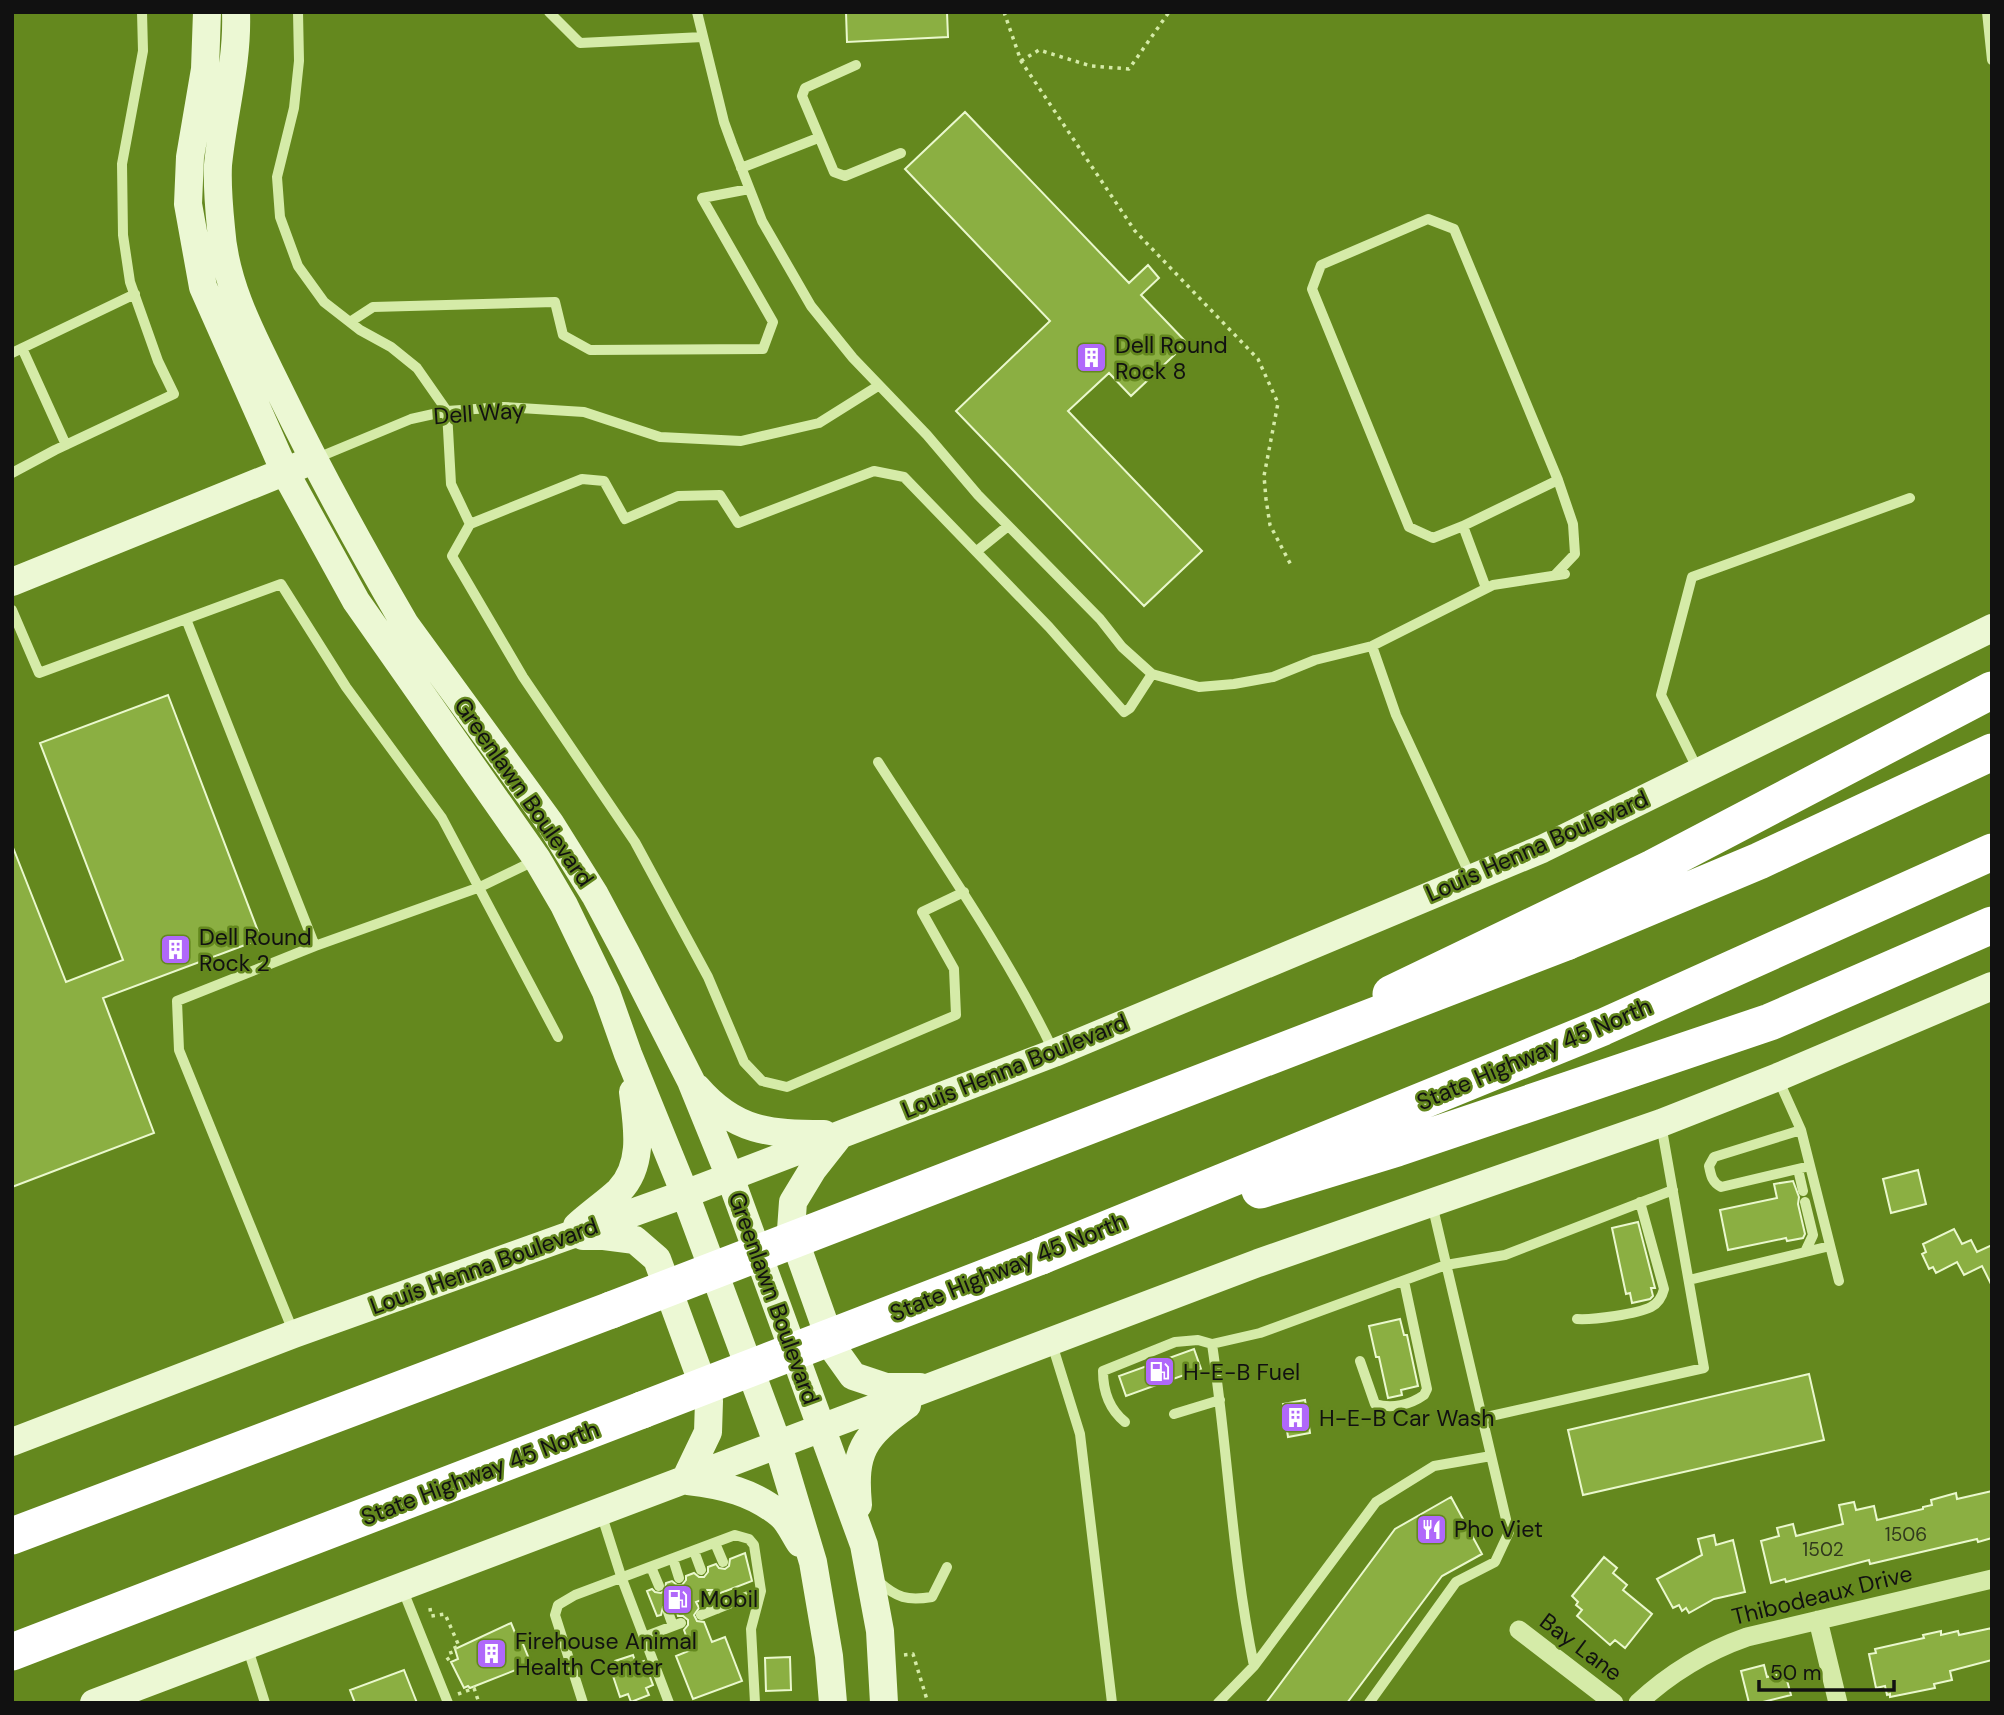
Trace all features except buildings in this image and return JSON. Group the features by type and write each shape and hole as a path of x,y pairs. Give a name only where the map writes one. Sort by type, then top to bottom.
{"highway":[{"path":"1561,929 1992,690"},
{"path":"12,1536 1200,1084 1561,929 1759,861 1992,752"},
{"name":"State Highway 45 North","path":"12,1652 1041,1256 1603,1027 1992,852"},
{"path":"1041,1256 1397,1148 1617,1076 1770,1022 1992,925"},
{"path":"12,1516 139,1487"}],"main road":[{"name":"Greenlawn Boulevard","path":"207,12 205,69 190,157 188,204 203,287 285,472 356,601 537,859 587,950 606,992 685,1194 778,1445 813,1562 830,1656 833,1703"},
{"name":"Greenlawn Boulevard","path":"236,12 233,63 218,168 221,230 227,267 246,322 313,460 405,624 550,822 595,895 691,1081 730,1177 867,1559 880,1631 884,1703"},
{"name":"Dell Way","path":"12,582 313,460"},
{"name":"Louis Henna Boulevard","path":"12,1442 294,1335 685,1194 1054,1053 1542,849 1992,628"},
{"path":"537,859 550,858 567,866 595,895"},
{"path":"94,1703 1258,1263 1661,1124 1992,986"},
{"path":"563,1237 620,1189 632,1170 638,1137 628,1054"},
{"path":"691,1081 708,1100 748,1127 777,1134 841,1134"},
{"path":"841,1134 813,1169 793,1202 791,1230 833,1348 853,1376 886,1387 932,1387"},
{"path":"563,1237 604,1236 635,1240 657,1258 709,1401 708,1432 685,1480"},
{"path":"867,1559 855,1473 865,1444 884,1421 932,1387"},
{"path":"685,1480 724,1485 754,1498 782,1517 813,1562"}],"street":[{"name":"Thibodeaux Drive","path":"1638,1703 1664,1681 1718,1647 1746,1637 1992,1579"},
{"path":"1818,1620 1838,1703"},
{"name":"Bay Lane","path":"1519,1630 1614,1703"}],"lane":[{"path":"12,473 174,394 158,361 130,282 123,235 122,164 143,51 142,12"},
{"path":"298,12 299,61 294,108 277,177 280,217 298,266 324,302 417,368 447,411 451,484 470,524"},
{"path":"549,12 580,43 703,37"},
{"path":"697,12 724,122 749,189 762,220 811,306 878,386 927,435 1008,526 1100,619 1122,647 1152,674 1199,687 1273,677 1315,660 1372,646 1493,585 1560,575 1575,554 1573,524 1558,480 1454,229 1428,219 1321,265 1312,289 1409,527 1433,538 1464,526 1558,480"},
{"path":"1987,12 1992,60"},
{"path":"856,65 805,88 802,96 834,172 845,176 901,153"},
{"path":"741,168 818,138"},
{"path":"351,322 373,307 555,302 564,335 590,350 762,349 773,322 702,198 749,189"},
{"path":"66,445 17,350 135,294"},
{"name":"Dell Way","path":"313,460 411,419 447,411 504,407 584,412 660,437 741,441 819,423 878,386"},
{"path":"964,892 922,912 954,970 956,1015 788,1087 762,1081 744,1062 716,993 635,842 523,677 452,556 470,524 582,479 604,481 625,519 678,496 720,495 738,523 874,471 904,477 1049,626 1124,712 1130,708 1152,674"},
{"path":"1699,772 1661,695 1692,577 1910,498"},
{"path":"977,551 1008,526"},
{"path":"1464,526 1486,588"},
{"path":"12,610 39,673 281,584 346,687 442,818 558,1037"},
{"path":"186,619 315,946"},
{"path":"1372,646 1396,715 1471,877"},
{"path":"878,762 964,892 1033,1008 1054,1053"},
{"path":"294,1335 179,1050 177,1001 315,946 480,887 537,859"},
{"path":"1778,1077 1801,1130 1839,1281"},
{"path":"1482,1418 1704,1368 1661,1124"},
{"path":"1801,1130 1714,1157 1709,1166 1714,1183 1721,1187 1810,1166"},
{"path":"1798,1169 1813,1235 1805,1252"},
{"path":"1125,1422 1115,1414 1103,1389 1103,1371 1175,1342 1198,1340 1212,1344 1260,1333 1446,1265 1505,1255 1673,1190"},
{"path":"1577,1319 1595,1320 1652,1307 1661,1299 1664,1289 1640,1202"},
{"path":"1369,1703 1456,1582 1495,1562 1509,1532 1432,1203"},
{"path":"1689,1280 1830,1246"},
{"path":"1360,1361 1375,1404 1387,1407 1402,1405 1424,1395 1427,1389 1404,1281"},
{"path":"1051,1340 1080,1434 1112,1703"},
{"path":"1212,1344 1241,1605 1254,1666"},
{"path":"1174,1414 1220,1400"},
{"path":"1218,1703 1254,1666 1376,1502 1434,1466 1491,1456"},
{"path":"600,1513 669,1703"},
{"path":"583,1703 555,1615 556,1609 575,1595 735,1535 750,1539 754,1545 761,1591 751,1629 755,1703"},
{"path":"715,1543 723,1562"},
{"path":"694,1551 701,1570"},
{"path":"673,1559 679,1578"},
{"path":"867,1559 891,1592 911,1601 932,1597 947,1567"},
{"path":"652,1567 659,1586"},
{"path":"402,1587 448,1703"},
{"path":"733,1588 738,1601"},
{"path":"701,1615 761,1591"},
{"path":"711,1597 717,1609"},
{"path":"644,1637 677,1625 668,1612"},
{"path":"247,1646 265,1703"}],"path":[{"path":"1003,12 1021,61 1135,231 1258,359 1278,403 1264,476 1265,499 1270,525 1292,567"},
{"path":"1021,61 1040,50 1091,66 1129,69 1169,12"},
{"path":"430,1608 431,1616 445,1614 459,1646 450,1650 452,1656 444,1659 449,1671"},
{"path":"904,1655 913,1654 928,1703"},
{"path":"454,1682 458,1694 474,1688 479,1703"}],"place":[{"name":"Dell Round Rock 8","path":"1092,358"},
{"name":"Dell Round Rock 2","path":"176,950"},
{"name":"H-E-B Fuel","path":"1160,1372"},
{"name":"H-E-B Car Wash","path":"1296,1418"},
{"name":"Pho Viet","path":"1431,1529"},
{"name":"Mobil","path":"677,1599"},
{"name":"Firehouse Animal Health Center","path":"492,1654"}]}
